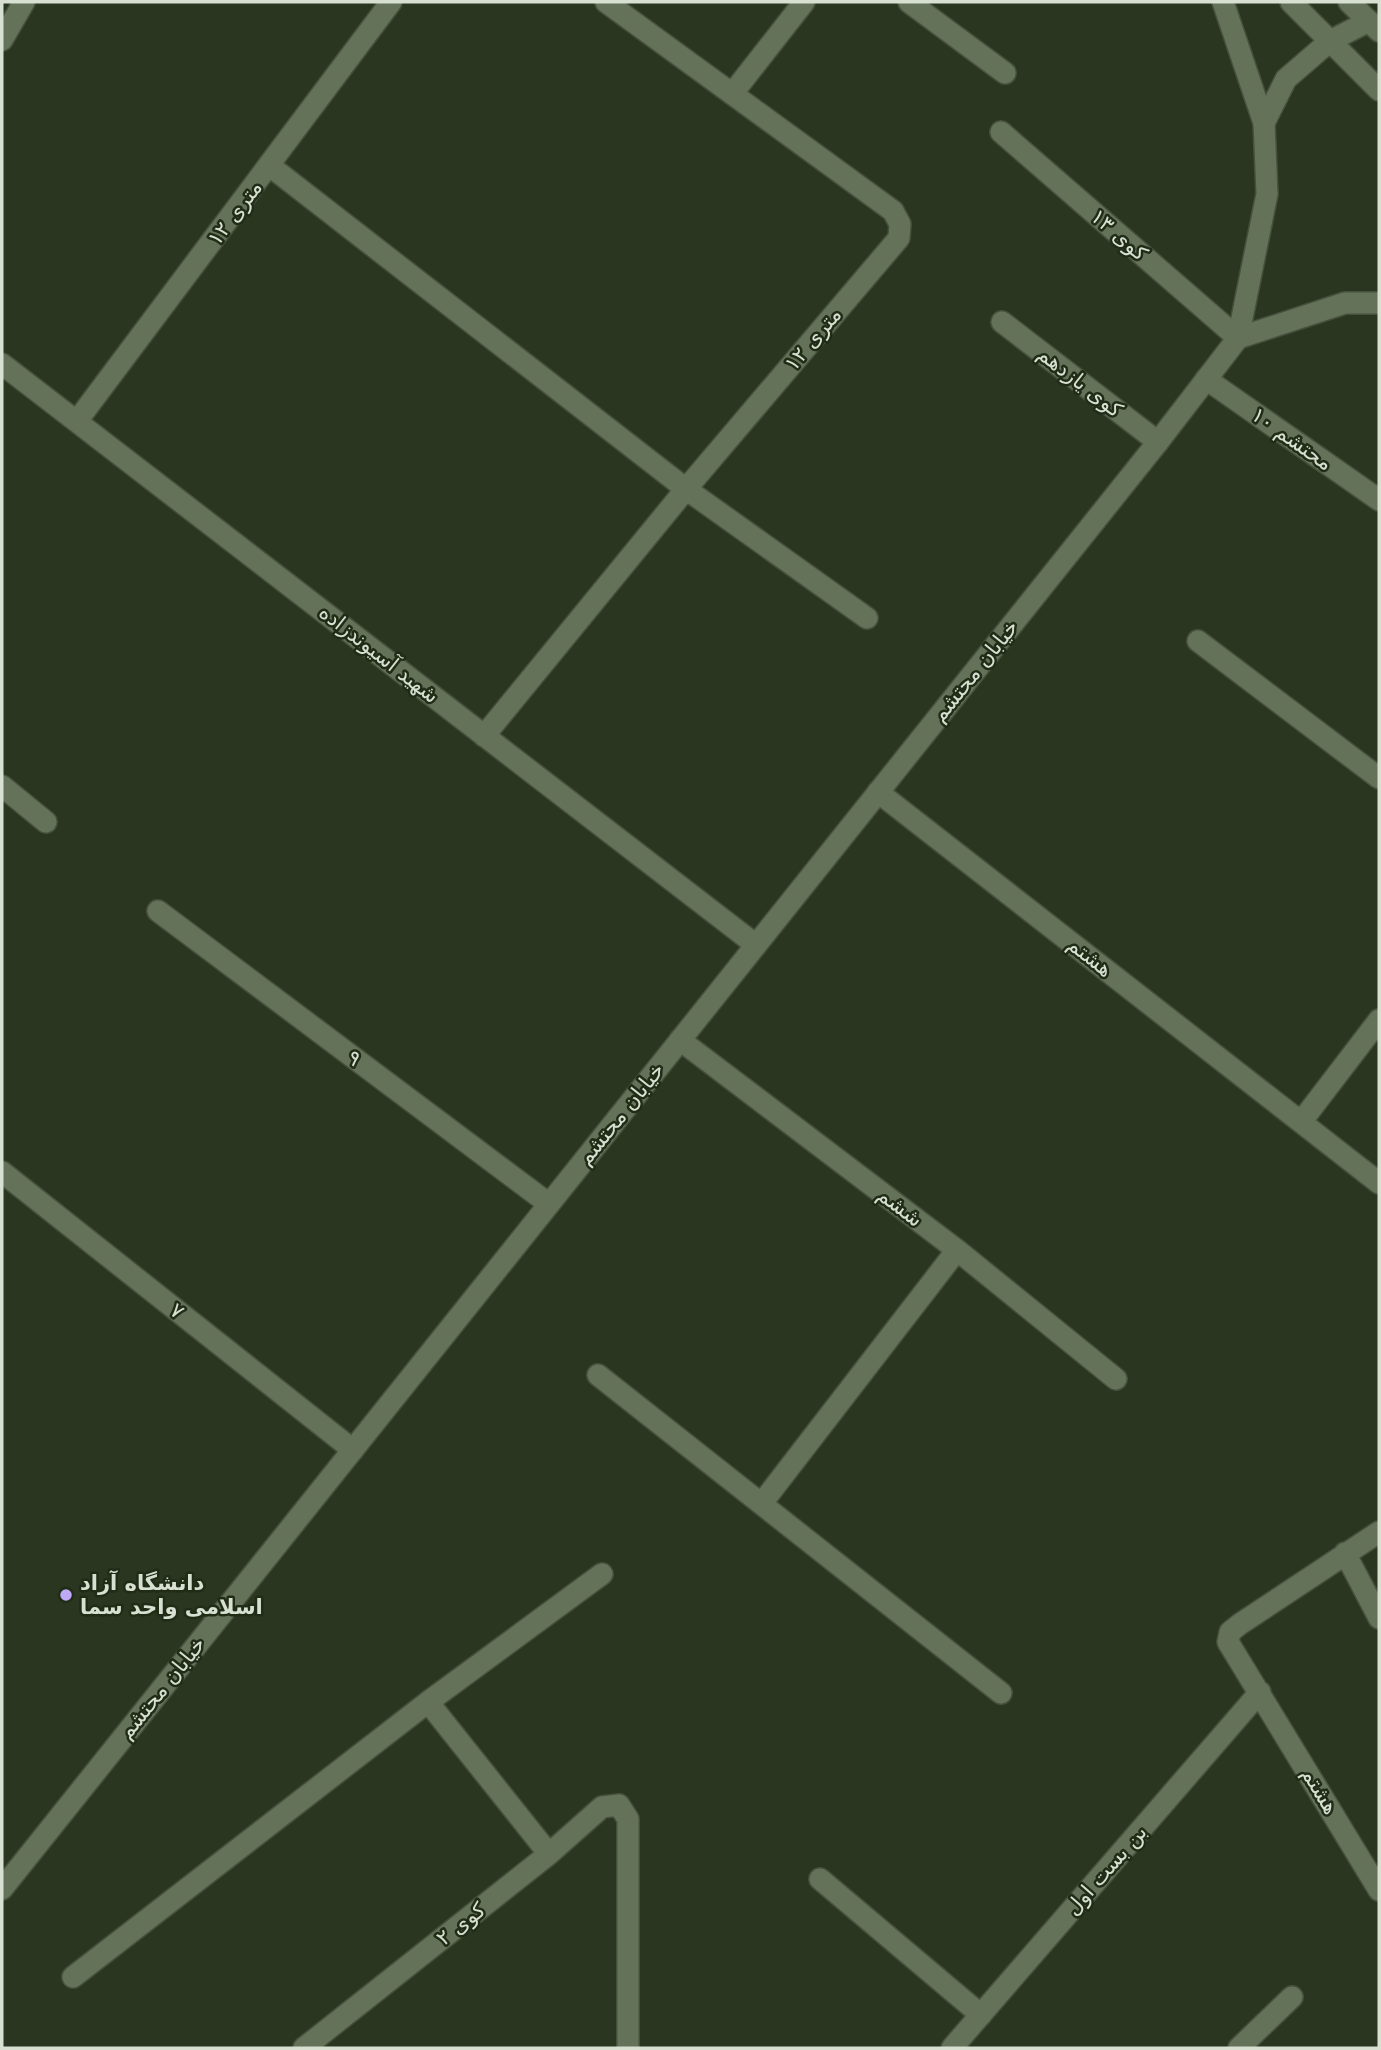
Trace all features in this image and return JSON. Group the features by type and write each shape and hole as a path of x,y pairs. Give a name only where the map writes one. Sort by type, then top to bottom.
{"street":[{"path":"2,40 24,2"},
{"name":"۱۲ متری","path":"77,421 391,2"},
{"name":"۱۲ متری","path":"484,736 686,489 899,238 900,223 893,211 607,2"},
{"path":"732,94 804,2"},
{"path":"909,2 1005,73"},
{"name":"خیابان محتشم","path":"2,1889 1158,442 1238,338 1268,194 1264,123 1223,2"},
{"path":"1291,2 1379,90"},
{"path":"1264,123 1286,79 1330,41 1374,26 1349,2"},
{"name":"کوی ۱۳","path":"1001,132 1238,338"},
{"path":"270,166 686,489 867,618"},
{"path":"1238,338 1345,303 1379,303"},
{"name":"کوی یازدهم","path":"1002,322 1158,442"},
{"name":"شهید آسیوندزاده","path":"2,364 756,945"},
{"name":"محتشم ۱۰","path":"1206,379 1379,500"},
{"path":"1198,641 1379,778"},
{"path":"2,786 46,822"},
{"name":"هشتم","path":"878,792 1379,1183"},
{"name":"۹","path":"158,911 549,1204"},
{"path":"1301,1122 1379,1020"},
{"name":"ششم","path":"680,1040 957,1250 1116,1379"},
{"name":"۷","path":"2,1172 353,1450"},
{"path":"762,1503 957,1250"},
{"path":"598,1375 1001,1693"},
{"name":"هشتم","path":"1379,1532 1230,1632 1228,1642 1379,1890"},
{"path":"1345,1553 1379,1618"},
{"path":"73,1977 428,1702 602,1574"},
{"name":"بن بست اول","path":"952,2048 1260,1692"},
{"path":"428,1702 549,1854"},
{"name":"کوی ۲","path":"304,2048 549,1854 602,1807 619,1805 628,1819 628,2048"},
{"path":"820,1879 981,2015"},
{"path":"1239,2048 1292,1997"}],"place":[{"name":"دانشگاه آزاد اسلامی واحد سما","path":"66,1595"}]}
